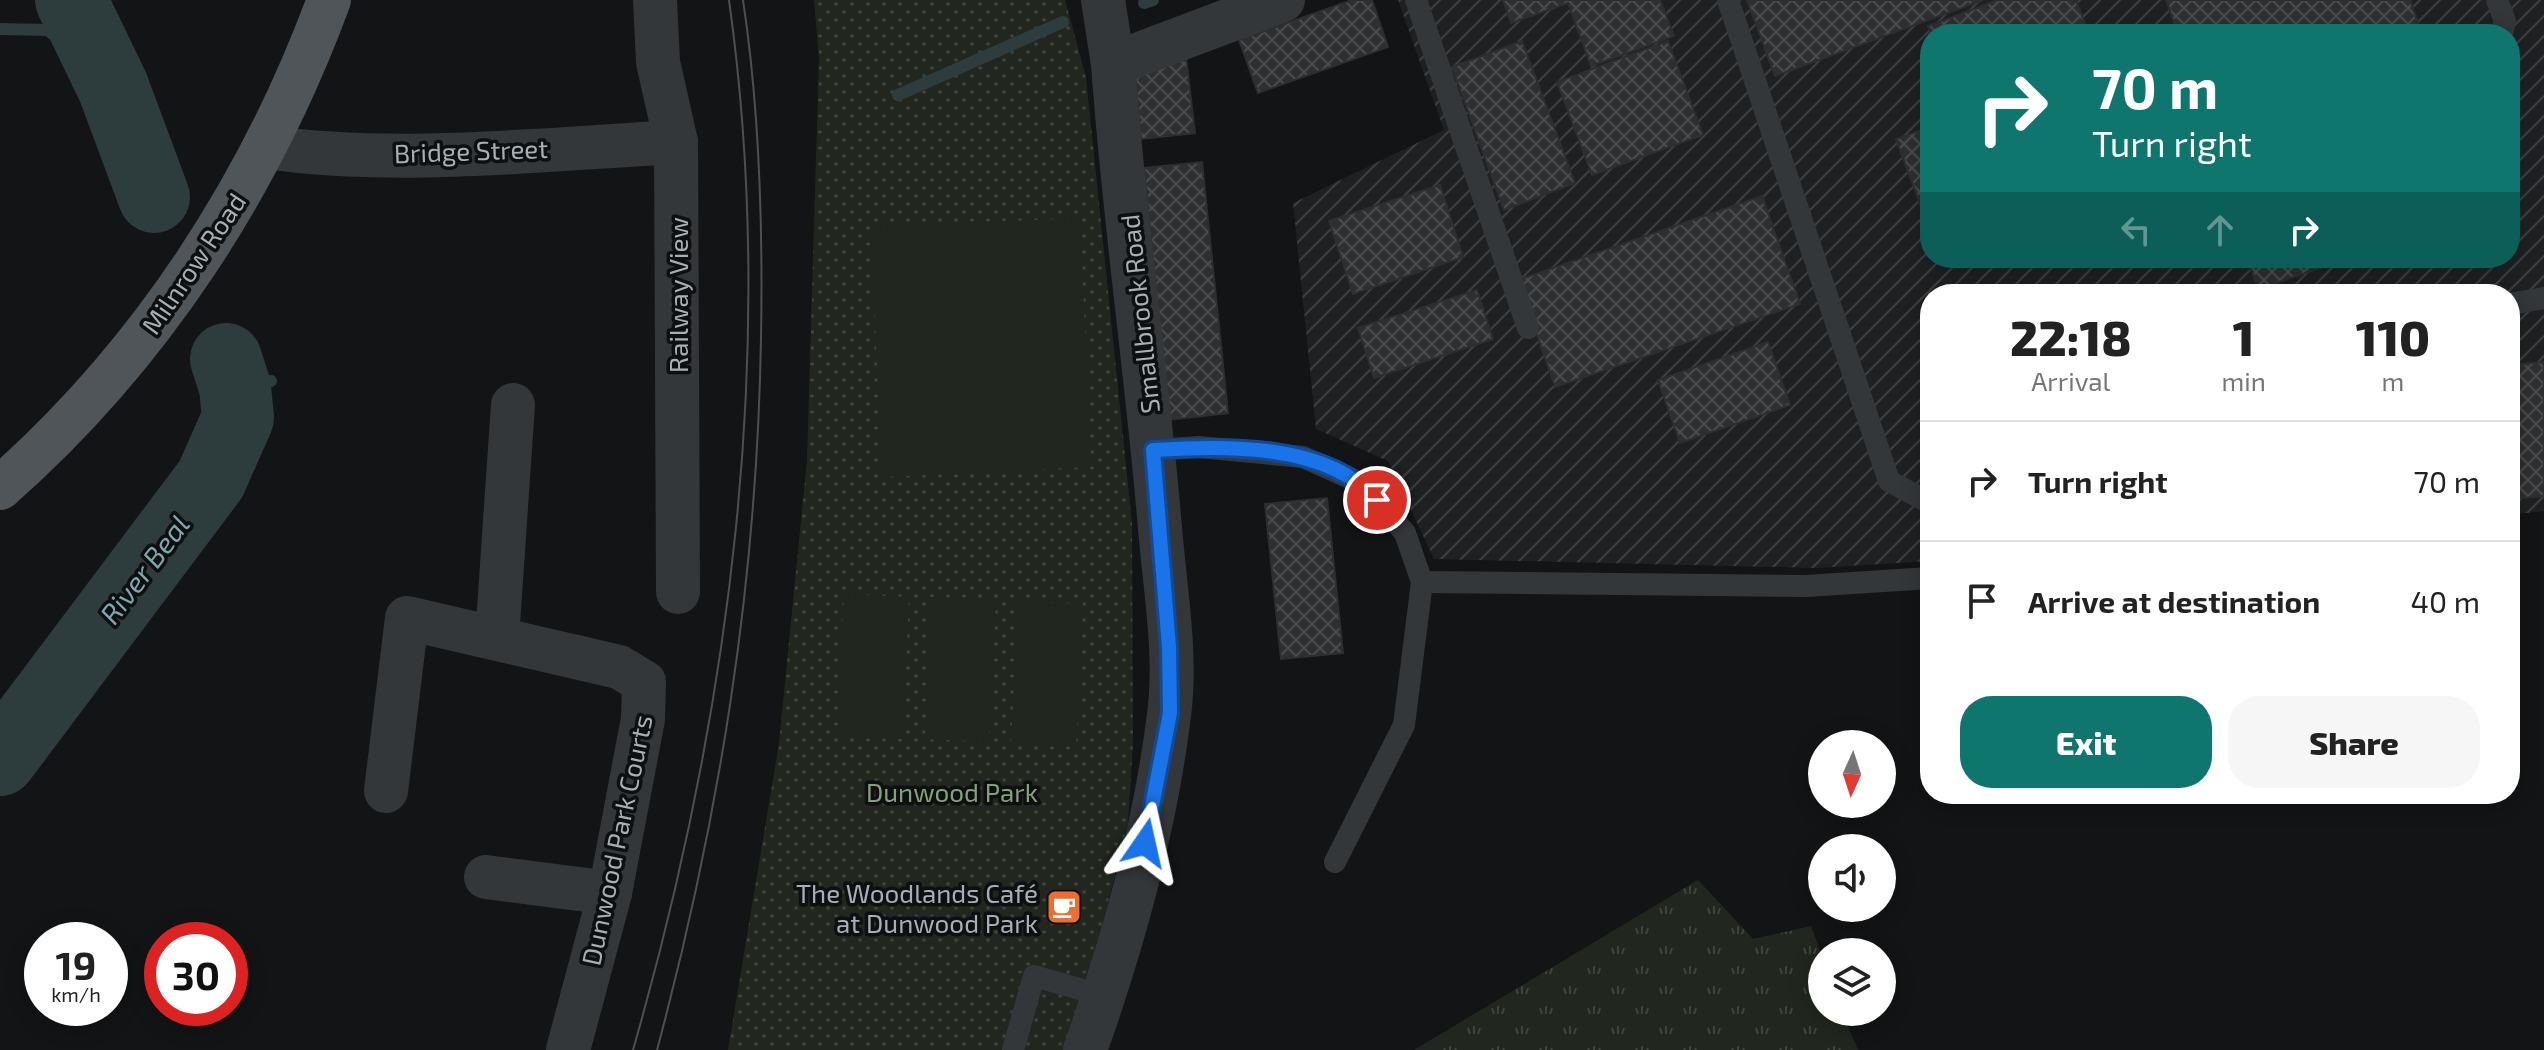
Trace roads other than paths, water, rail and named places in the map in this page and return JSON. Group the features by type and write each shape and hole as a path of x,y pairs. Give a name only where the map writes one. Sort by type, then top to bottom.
{"main road":[{"name":"Milnrow Road","path":"0,488 50,444 137,346 207,250 267,147 329,0"}],"street":[{"name":"Railway View","path":"655,0 658,62 676,142 678,592"},
{"name":"Smallbrook Road","path":"1085,1050 1104,996 1145,843 1170,713 1169,647 1153,450 1113,64 1103,0"},
{"path":"1113,64 1283,0"},
{"name":"Bridge Street","path":"267,147 307,153 453,153 676,142"},
{"path":"497,638 513,405"},
{"name":"Dunwood Park Courts","path":"386,791 407,618 619,667 644,682 643,719 610,893 568,1050"},
{"path":"486,877 610,893"}],"lane":[{"path":"1416,0 1528,328"},
{"path":"1728,0 1889,481 1920,498"},
{"path":"2497,0 2504,24"},
{"path":"2520,302 2544,298"},
{"path":"1153,450 1199,447 1303,457 1363,484 1405,533 1422,582 1404,725 1335,862"},
{"path":"1422,582 1806,586 1920,579"},
{"path":"1013,1050 1034,976 1104,996"}],"waterway":[{"name":"River Beal","path":"71,0 113,87 154,197"},
{"path":"1144,3 1153,0"},
{"path":"898,95 1063,22"},
{"path":"0,29 48,30 113,87"},
{"name":"River Beal","path":"0,760 211,479 238,418 235,387 226,359"},
{"path":"235,387 271,381"}],"tram line":[{"path":"633,1050 667,922 696,793 719,662 736,530 746,397 748,264 743,131 729,0"},
{"path":"657,1050 717,786 743,609 752,519 758,429 761,253 757,126 743,0"}],"place":[{"name":"The Woodlands Café at Dunwood Park","path":"1064,907"}],"park label":[{"name":"Dunwood Park","path":"952,791"}]}
